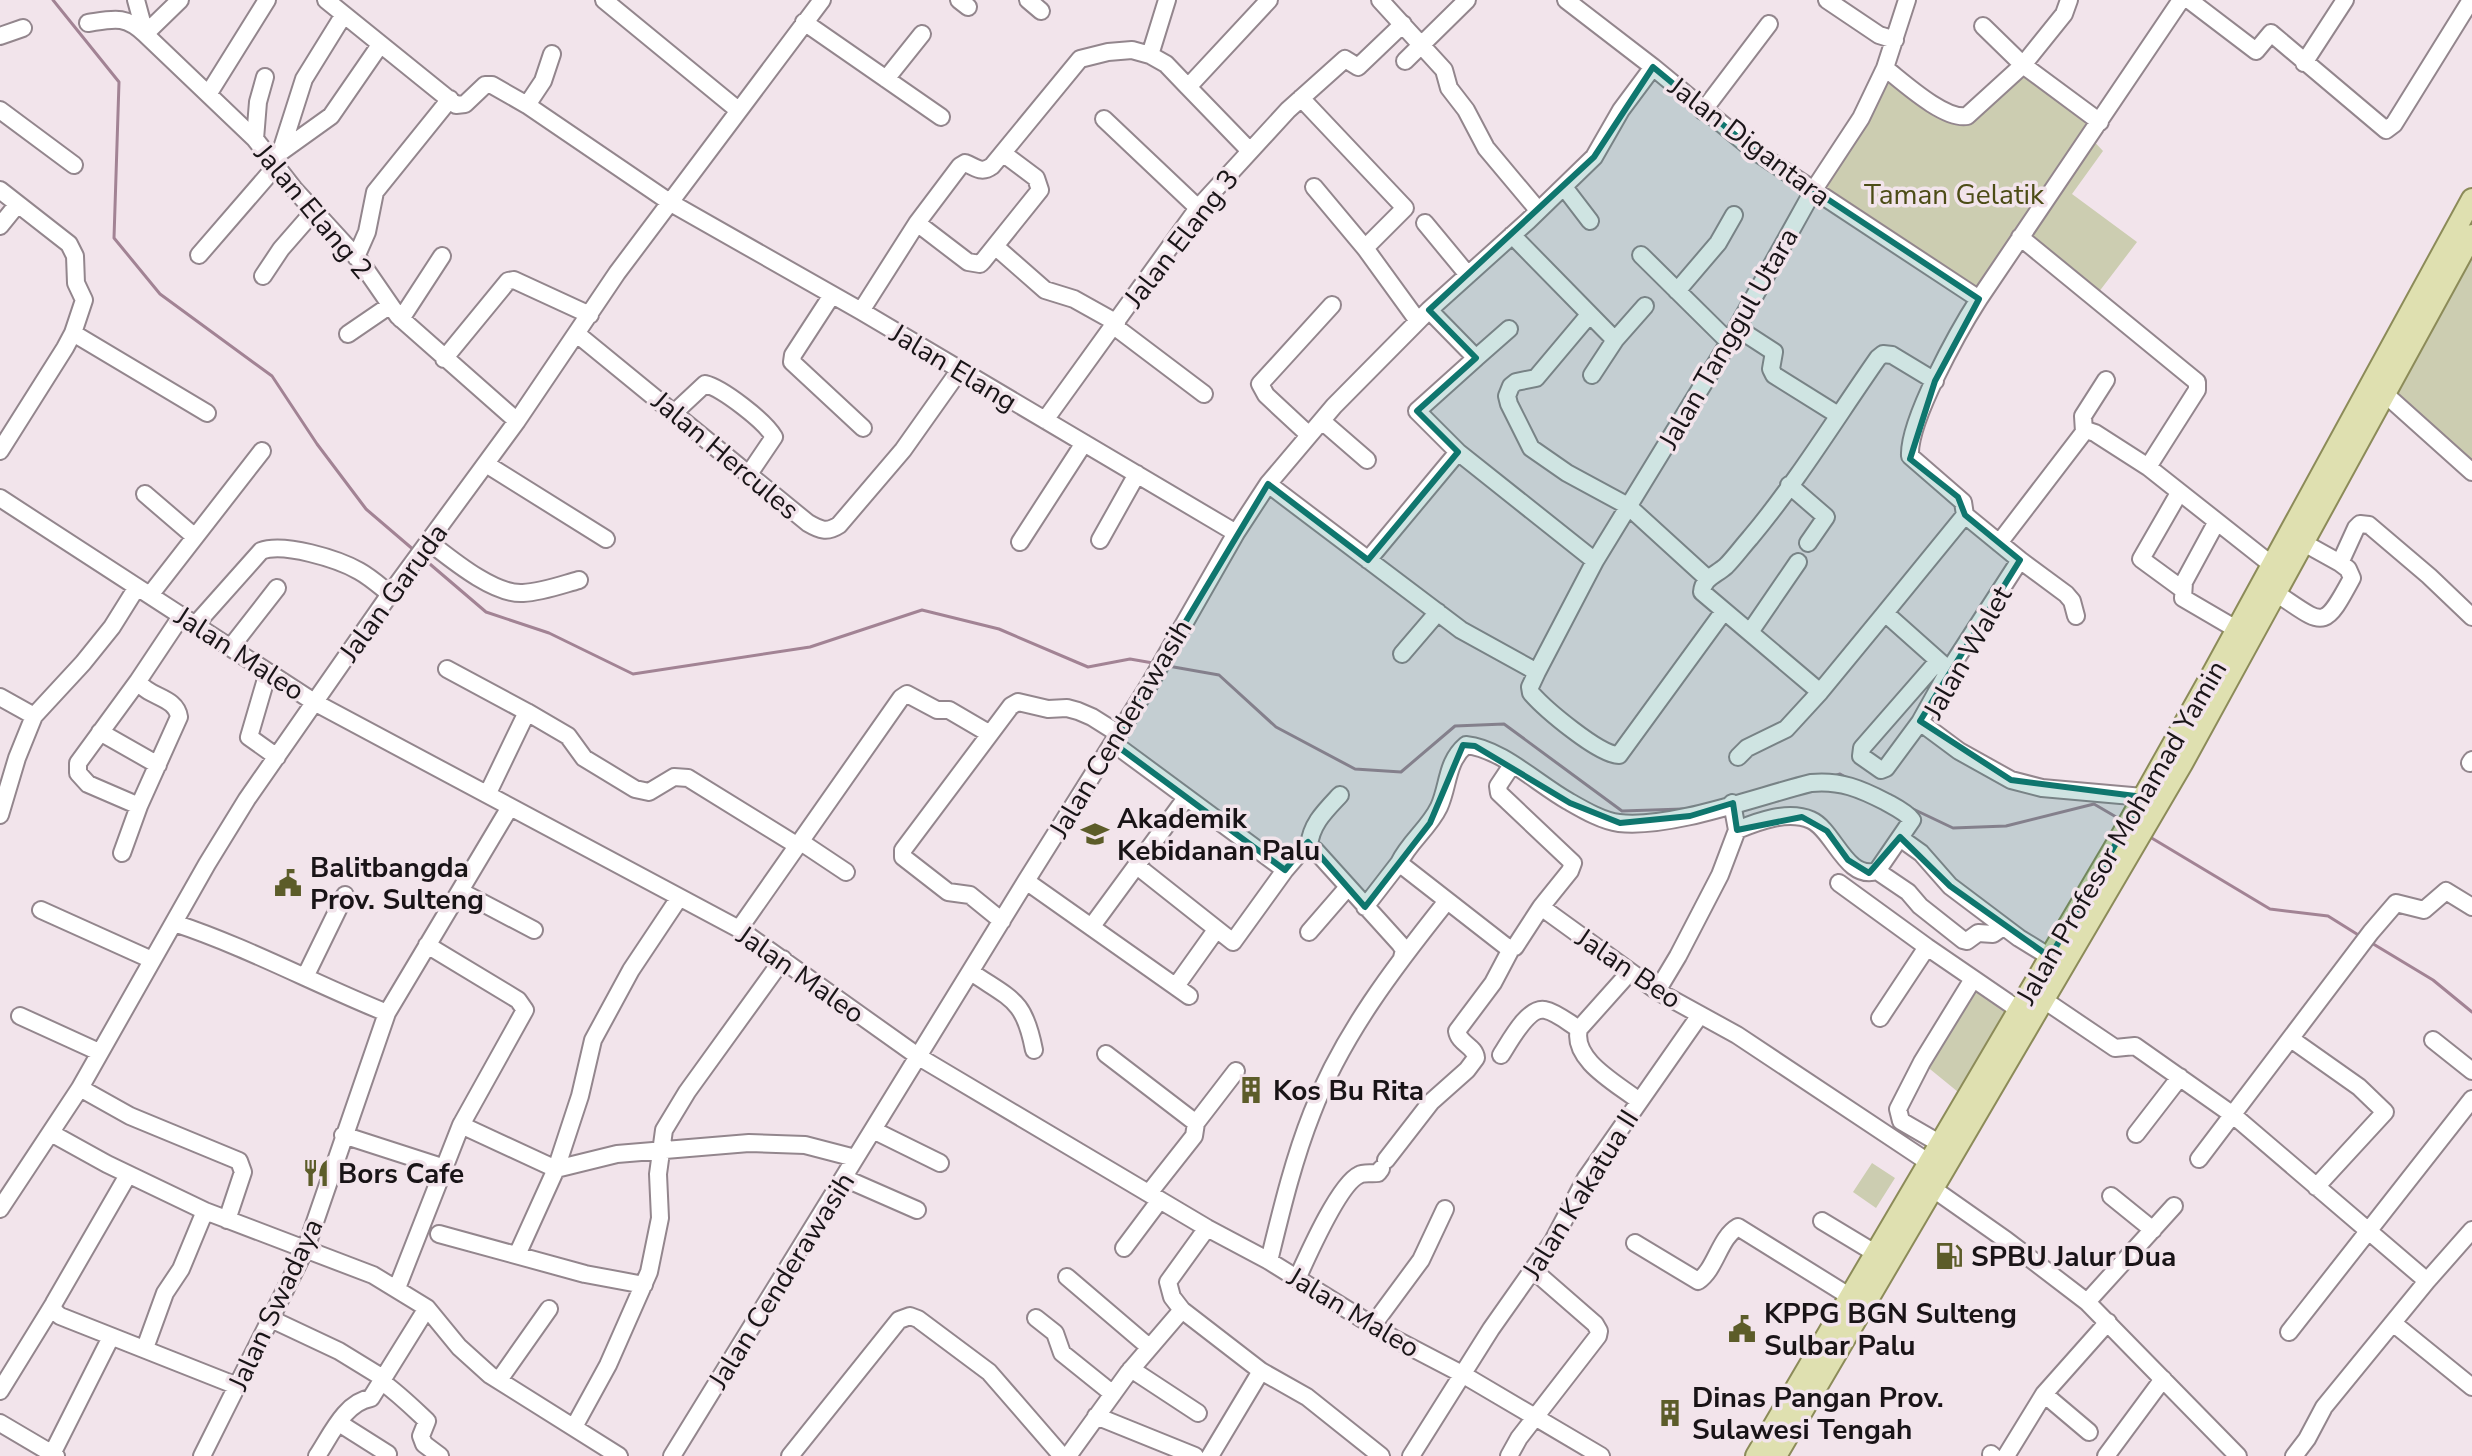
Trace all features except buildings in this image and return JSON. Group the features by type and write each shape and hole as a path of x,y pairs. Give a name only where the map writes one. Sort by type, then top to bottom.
{"main road":[{"name":"Jalan Profesor Mohamad Yamin","path":"1756,1456 1974,1082 2059,954 2130,837 2236,629 2472,199"},
{"name":"Jalan Profesor Mohamad Yamin","path":"2144,805 2276,593 2472,235"},
{"name":"Jalan Profesor Mohamad Yamin","path":"1776,1456 2044,1000 2059,954"}],"street":[{"path":"136,0 145,34"},
{"path":"145,34 180,0"},
{"path":"209,93 267,0"},
{"path":"326,0 450,99 375,192 367,232 356,257"},
{"path":"604,0 738,110"},
{"name":"Jalan Garuda","path":"0,1209 80,1088 247,799 590,315 738,110 822,0"},
{"path":"1150,55 1167,0"},
{"path":"1380,0 1444,70 1449,88 1466,110 1486,148 1538,210"},
{"path":"1405,61 1467,0"},
{"name":"Jalan Tanggul Utara","path":"1531,669 1591,559 1628,506 1733,335 1809,188 1861,118 1885,68 1888,38 1907,0"},
{"path":"1885,68 1941,109 1961,118 1967,116 2023,65 2064,14 2069,0"},
{"path":"1820,692 1702,592 1702,586 1726,566 1789,485 1878,358 1883,354 1892,355 1935,381 1957,333 2181,0"},
{"path":"2189,0 2256,51 2271,33 2386,130 2394,124 2471,0"},
{"path":"2304,63 2345,0"},
{"path":"1834,2 1888,38"},
{"name":"Jalan Digantara","path":"1576,3 1703,111 1809,188 1979,299"},
{"path":"1188,87 1265,5"},
{"path":"276,159 304,79 343,16"},
{"path":"88,23 126,20 133,22 145,34"},
{"path":"804,22 941,117"},
{"name":"Jalan Elang 3","path":"1045,420 1198,208 1332,69 1345,59 1358,67 1403,24"},
{"path":"1703,111 1769,24"},
{"path":"1983,26 2023,65 2100,122"},
{"path":"0,36 23,28"},
{"name":"Jalan Elang 2","path":"145,34 276,159 356,257 401,319 517,421"},
{"path":"886,79 922,34"},
{"path":"199,255 276,159 331,116 380,45"},
{"path":"861,311 917,223 963,163 980,171 986,170 1004,154 1080,59 1132,50 1150,55 1166,64 1250,151"},
{"path":"527,105 540,87 552,54"},
{"name":"Jalan Cenderawasih","path":"672,1456 1116,739 1268,484 1309,435 1423,315 1594,157 1621,110 1653,67"},
{"path":"255,139 258,102 265,77"},
{"name":"Jalan Elang","path":"450,99 456,105 465,104 489,84 527,105 671,203 861,311 1236,533"},
{"path":"1301,98 1405,208 1365,248"},
{"path":"0,110 74,165"},
{"path":"1104,119 1198,208"},
{"path":"917,223 972,264 983,261 1038,195 1041,186 1036,178 1004,154"},
{"path":"1314,187 1423,315 1476,358"},
{"path":"1564,187 1590,221"},
{"path":"0,190 64,239 75,256 75,277 84,300 73,333 0,451"},
{"path":"0,226 17,205"},
{"path":"263,276 281,249 315,210"},
{"path":"1677,291 1718,243 1734,215"},
{"path":"1425,223 1468,275"},
{"path":"1512,235 1615,340"},
{"path":"2020,237 2197,382 2197,390 2148,467"},
{"path":"996,247 1045,290 1074,299 1116,324 1204,394"},
{"path":"1641,255 1677,291 1733,335 1774,352 1771,369 1774,375 1838,415"},
{"path":"401,319 442,256"},
{"path":"444,359 508,281 514,280 590,315"},
{"path":"832,295 793,355 792,362 863,428"},
{"path":"1309,435 1266,395 1260,384 1332,305"},
{"path":"348,334 389,306"},
{"path":"1592,375 1615,340 1645,306"},
{"path":"1589,315 1536,378 1516,382 1507,396 1531,448 1567,473 1628,506 1708,579"},
{"path":"1509,329 1417,411 1458,452 1591,559"},
{"path":"73,333 207,413"},
{"name":"Jalan Hercules","path":"577,334 808,523 831,531 903,450 959,371"},
{"path":"1999,543 2084,432 2083,416 2106,380"},
{"name":"Jalan Walet","path":"1935,381 1909,446 1910,456 1963,502 1965,515 2020,560 1994,605 1944,666 1920,722 1959,751 2011,780 2144,805"},
{"path":"675,412 705,384 726,395 763,424 774,437 749,474"},
{"path":"2385,394 2472,472"},
{"path":"1322,421 1367,460"},
{"path":"2084,432 2095,433 2148,467 2272,565"},
{"path":"1020,542 1084,443"},
{"path":"0,815 17,758 34,716 143,591 195,537 262,451"},
{"path":"1368,560 1458,452"},
{"path":"486,464 606,539"},
{"path":"1100,540 1137,474"},
{"path":"1268,484 1461,630 1531,669 1530,687 1534,697 1610,754 1619,755 1724,611"},
{"path":"1789,485 1826,517 1808,543"},
{"path":"2179,493 2141,559 2182,589"},
{"path":"145,494 195,537"},
{"name":"Jalan Maleo","path":"0,498 314,702 739,929 919,1057 1601,1456"},
{"path":"1738,757 1747,748 1786,729 1965,515"},
{"path":"2216,523 2182,589 2183,598 2236,629"},
{"path":"2340,563 2356,528 2360,524 2369,525 2472,617"},
{"path":"2276,593 2312,617 2328,616 2334,612 2352,578 2348,569 2340,563 2304,543"},
{"path":"427,545 483,580 513,593 579,580"},
{"path":"139,806 88,784 78,773 78,763 138,681 189,620 261,551 269,548 293,549 351,567 390,594"},
{"path":"2020,560 2066,594 2072,601 2076,616"},
{"path":"1750,632 1798,562"},
{"path":"231,647 277,588"},
{"path":"1402,654 1438,612"},
{"path":"1885,613 1944,666 1862,748 1861,756 1880,770 1886,768 1920,722"},
{"path":"447,669 568,736 584,758 635,789 649,792 674,777 688,778 846,872"},
{"path":"268,672 249,737 277,757"},
{"path":"122,853 139,806 179,717 175,706 142,687 138,681"},
{"path":"739,929 901,698 907,694 937,710 949,710 990,734"},
{"path":"0,697 34,716"},
{"path":"1002,921 970,895 948,892 905,860 902,853 1011,706 1018,702 1048,709 1067,708 1092,717 1186,798 1285,870"},
{"path":"488,793 527,712"},
{"path":"100,732 158,765"},
{"path":"1365,907 1430,823 1444,795 1449,770 1466,745 1486,749 1570,803 1606,820 1620,823 1690,816 1811,783 1840,783 1873,796 1911,817 1911,823 1877,871"},
{"path":"1297,1279 1326,1219 1352,1180 1357,1175 1378,1173 1431,1102 1473,1063 1476,1055 1459,1039 1457,1031 1493,983 1511,949 1572,868 1573,863 1499,793 1498,786 1512,765"},
{"path":"1309,846 1316,822 1340,795"},
{"path":"1092,926 1186,798"},
{"path":"1657,991 1720,875 1737,830 1732,803"},
{"name":"Jalan Swadaya","path":"202,1456 306,1248 387,1013 510,807"},
{"path":"1737,830 1773,818 1802,817 1824,828 1830,841 1858,869 1866,873 1877,871 1908,892 1920,906 1963,940 1967,941 1978,933 1993,934 2003,927"},
{"path":"1900,838 1921,853 1950,886 2003,927 2059,954"},
{"path":"1137,866 1230,941 1236,941 1285,870 1309,846"},
{"path":"1309,846 1400,944 1404,950 1402,958"},
{"path":"1399,863 1511,949"},
{"path":"1026,881 1182,991 1216,930"},
{"path":"1839,883 2019,1010"},
{"path":"1309,932 1348,887"},
{"path":"460,891 534,930"},
{"path":"2199,1159 2396,903 2427,909 2446,891 2472,907"},
{"path":"305,977 345,895"},
{"path":"517,1255 556,1169 580,1096 593,1040 631,970 679,898"},
{"path":"1269,1261 1293,1167 1318,1098 1358,1024 1402,958 1447,901"},
{"name":"Jalan Beo","path":"1541,907 1629,973 1737,1035 1928,1162"},
{"path":"41,910 152,960"},
{"path":"174,923 248,949 387,1013"},
{"path":"397,1288 461,1125 525,1010 518,1000 427,945"},
{"path":"1880,1018 1927,947"},
{"path":"574,1427 608,1365 644,1285 653,1256 659,1227 660,1148 664,1130 681,1100 783,959"},
{"path":"971,972 1016,1003 1024,1013 1034,1050"},
{"path":"1629,973 1579,1029 1579,1044 1590,1061 1639,1101"},
{"path":"1939,1143 1901,1121 1898,1109 1922,1062 1973,979"},
{"path":"2044,1000 2115,1048 2135,1046 2233,1115 2427,1281"},
{"path":"1501,1055 1527,1017 1536,1010 1545,1010 1579,1029"},
{"name":"Jalan Kakatua II","path":"1411,1456 1462,1374 1559,1231 1586,1178 1700,1015"},
{"path":"20,1016 99,1052"},
{"path":"2291,1039 2359,1087 2385,1112 2316,1187"},
{"path":"2433,1040 2472,1071"},
{"path":"1106,1054 1196,1123"},
{"path":"1124,1248 1194,1136 1196,1123 1236,1071"},
{"path":"2136,1134 2180,1077"},
{"path":"80,1088 130,1116 239,1161 243,1172 227,1220"},
{"path":"2289,1332 2472,1099"},
{"path":"461,1125 556,1169 617,1154 660,1148 749,1143 823,1149 855,1158"},
{"path":"873,1130 940,1163"},
{"path":"51,1133 128,1175 205,1211 349,1264 397,1288 427,1308 459,1347 499,1380 619,1456"},
{"path":"343,1135 442,1167"},
{"path":"0,1391 128,1175"},
{"path":"844,1178 917,1210"},
{"path":"1932,1188 2087,1302 2238,1456"},
{"path":"2111,1196 2153,1230"},
{"path":"2087,1302 2174,1206"},
{"path":"1373,1325 1421,1260 1445,1209"},
{"path":"145,1348 165,1293 181,1269 205,1211"},
{"path":"1822,1221 1875,1253"},
{"path":"1635,1243 1698,1281 1706,1275 1731,1233 1738,1227 1849,1296"},
{"path":"1207,1228 1168,1282 1172,1297 1182,1310 1261,1371 1300,1393 1381,1456"},
{"path":"2294,1456 2324,1407 2472,1230"},
{"path":"439,1234 585,1274 644,1285"},
{"path":"1509,1456 1599,1331 1595,1324 1533,1270"},
{"path":"1067,1277 1140,1358 1198,1413"},
{"path":"53,1305 53,1310 60,1316 237,1386"},
{"path":"317,1456 358,1401 371,1398 427,1308"},
{"path":"499,1380 549,1309"},
{"path":"790,1456 899,1320 910,1316 989,1372 1065,1456 1140,1358 1182,1310"},
{"path":"1036,1318 1055,1333 1062,1353 1113,1394"},
{"path":"271,1319 339,1351 408,1400 411,1408 427,1421 421,1436 424,1444 440,1456"},
{"path":"1997,1455 2044,1394 2108,1322"},
{"path":"2393,1323 2469,1379"},
{"path":"0,1423 54,1455 111,1337"},
{"path":"1210,1456 1261,1371"},
{"path":"2106,1456 2163,1379"},
{"path":"2044,1394 2089,1432"},
{"path":"1096,1416 1195,1456"},
{"path":"339,1423 388,1454"}],"highlighted area":[{"path":"1653,67 1756,152 1979,299 1935,381 1910,459 1958,497 1965,515 2020,560 1920,721 2011,780 2143,797 2050,957 1950,886 1900,837 1869,873 1848,860 1827,831 1802,817 1737,830 1733,803 1690,816 1620,823 1570,803 1475,746 1463,745 1430,823 1365,907 1308,842 1285,870 1113,743 1268,484 1368,560 1458,452 1417,411 1476,358 1429,310 1594,157"}],"green space":[{"name":"Taman Gelatik","path":"1885,71 1967,119 2021,71 2098,122 2089,136 2103,151 2072,194 2137,242 2095,297 2021,237 1978,301 1816,191"},
{"path":"2472,199 2472,471 2375,377"},
{"path":"1976,982 2018,1004 1974,1105 1925,1065"},
{"path":"1872,1163 1895,1178 1876,1208 1853,1192"}],"waterway":[{"path":"53,0 119,82 114,238 160,294 272,376 317,444 366,509 415,551"},
{"path":"424,559 486,612 549,633 633,674 810,647 922,610 999,629 1088,667 1130,659 1153,663"},
{"path":"1168,666 1219,675 1276,727 1355,769 1401,772 1455,726 1504,724 1622,811 1683,809"},
{"path":"1834,776 1840,774 1849,779"},
{"path":"1911,808 1953,828 2006,826 2094,804 2123,821"},
{"path":"2150,837 2270,909 2328,916 2360,936"},
{"path":"2370,942 2433,980 2472,1012"}],"place":[{"name":"Akademik Kebidanan Palu","path":"1095,834"},
{"name":"Balitbangda Prov. Sulteng","path":"288,883"},
{"name":"Kos Bu Rita","path":"1251,1090"},
{"name":"Bors Cafe","path":"316,1173"},
{"name":"SPBU Jalur Dua","path":"1949,1256"},
{"name":"KPPG BGN Sulteng Sulbar Palu","path":"1742,1329"},
{"name":"Dinas Pangan Prov. Sulawesi Tengah","path":"1670,1413"}]}
